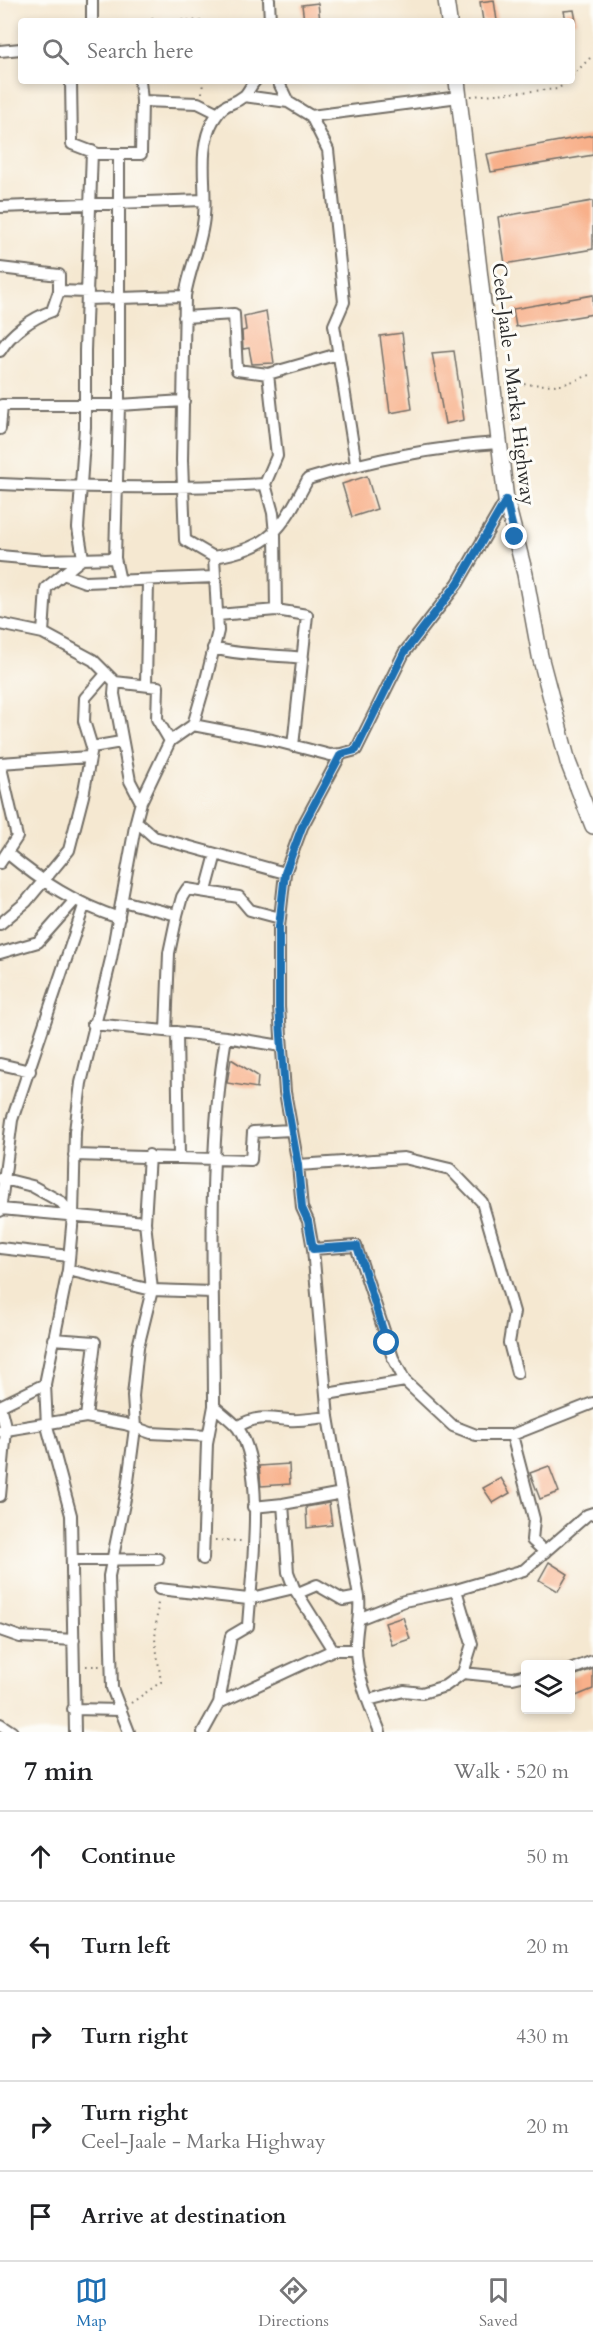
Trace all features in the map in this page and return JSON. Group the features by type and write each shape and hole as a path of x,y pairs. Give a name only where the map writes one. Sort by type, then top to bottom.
{"street":[{"path":"92,0 92,18"},
{"path":"269,0 270,18"},
{"path":"446,0 448,18"},
{"path":"0,51 18,49"},
{"path":"71,84 72,144 92,151 119,154 141,153 140,84"},
{"path":"253,84 244,96 223,105 211,124 205,149 204,216 199,244 188,270 185,296 185,540 214,557 241,552 275,534 308,479 356,464 448,446 498,443"},
{"path":"279,84 288,102"},
{"name":"Ceel-Jaale - Marka Highway","path":"457,84 506,500 525,574 540,656 565,751 593,826"},
{"path":"244,96 288,102 311,116 328,150 344,302 334,325 356,464"},
{"path":"311,116 459,97"},
{"path":"142,101 198,103 218,113"},
{"path":"83,558 78,528 86,406 92,151"},
{"path":"119,154 119,405 115,558 120,581"},
{"path":"0,207 204,200"},
{"path":"0,268 59,275 59,291 52,311 38,316 0,351"},
{"path":"59,291 119,298 185,296"},
{"path":"184,317 234,314 237,370 268,374 338,354"},
{"path":"268,374 277,456 265,484 273,513 275,534 276,610"},
{"path":"0,429 2,405 86,406 184,401"},
{"path":"0,484 82,488 184,488 265,484"},
{"path":"193,725 330,755 356,750 404,653 458,583 506,500"},
{"path":"0,556 115,558"},
{"path":"75,1732 71,1515 47,1426 45,1384 68,1270 73,1216 74,1155 81,1083 93,1024 119,918 141,802 171,741 193,725 218,632 214,557"},
{"path":"43,633 46,588 83,558"},
{"path":"63,574 85,582 215,577"},
{"path":"146,685 148,581"},
{"path":"218,615 276,610 307,615 293,746"},
{"path":"0,624 43,633 93,660 115,682 158,687 157,719 171,741"},
{"path":"213,648 237,654 303,657"},
{"path":"0,924 26,902 69,850 83,796 91,752 84,721 85,698 106,674"},
{"path":"115,682 114,694 130,781 141,802"},
{"path":"0,863 17,837 0,763 91,752 122,742"},
{"path":"341,754 302,827 285,873 280,918 279,1007 291,1130 298,1165 302,1208 308,1221 313,1249 328,1417 359,1597 361,1618 356,1650 368,1700 380,1732"},
{"path":"136,821 154,837 285,873"},
{"path":"7,853 42,882 79,903 119,918"},
{"path":"206,891 216,854"},
{"path":"166,1031 169,953 182,897 188,889 239,897 250,910 280,918"},
{"path":"122,901 177,915"},
{"path":"0,953 38,942 79,903"},
{"path":"79,903 30,1071 12,1120 2,1179 1,1210 145,1222"},
{"path":"93,1024 226,1037 281,1046"},
{"path":"177,1032 179,1157"},
{"path":"203,1559 208,1436 213,1406 213,1160 218,1088 226,1037"},
{"path":"0,1064 30,1071"},
{"path":"74,1155 149,1155 213,1160 251,1160 254,1132 291,1130"},
{"path":"129,1732 112,1688 111,1558 127,1489 135,1428 133,1396 138,1347 152,1290 145,1222 149,1155"},
{"path":"298,1165 404,1158 450,1168 482,1202 514,1312 509,1343 517,1373"},
{"path":"2,1179 32,1186 61,1202 73,1216"},
{"path":"313,1249 357,1246 381,1327 405,1381 453,1426 476,1435 512,1435 593,1403"},
{"path":"0,1248 69,1256"},
{"path":"68,1270 152,1290 212,1292"},
{"path":"53,1339 95,1342 86,1418"},
{"path":"327,1394 405,1381"},
{"path":"0,1496 3,1430 0,1406 45,1384"},
{"path":"203,1732 219,1703 231,1636 248,1626 253,1577 252,1460 237,1427 213,1406"},
{"path":"237,1427 250,1419 277,1417 290,1420 328,1417"},
{"path":"3,1430 47,1426 86,1418 151,1433 208,1436"},
{"path":"512,1435 534,1519 532,1540 545,1552"},
{"path":"253,1507 342,1493"},
{"path":"283,1504 288,1572 296,1591 333,1650"},
{"path":"361,1618 404,1601 456,1590 524,1570 587,1515 593,1513"},
{"path":"72,1560 158,1559"},
{"path":"159,1589 249,1599 317,1585 343,1600 359,1597"},
{"path":"368,1700 404,1691 422,1693 445,1686 463,1673 472,1644 456,1590"},
{"path":"0,1630 21,1637 74,1640"},
{"path":"219,1703 333,1650 356,1650"},
{"path":"575,1668 593,1661"},
{"path":"463,1673 513,1678 521,1676"},
{"path":"73,1709 121,1710"},
{"path":"0,1724 12,1732"}],"path":[{"path":"575,73 593,55"},
{"path":"459,97 558,89 564,84"},
{"path":"491,384 562,385 593,374"},
{"path":"121,1710 161,1682 155,1639 159,1589"},
{"path":"74,1666 111,1666"}],"building":[{"path":"494,0 497,18 483,18 480,2"},
{"path":"318,3 320,18 304,18 302,5"},
{"path":"574,10 576,21 575,18 565,18 564,11"},
{"path":"593,135 593,155 491,172 487,154"},
{"path":"593,201 593,249 505,264 498,217"},
{"path":"593,295 593,314 516,327 513,309"},
{"path":"266,311 274,363 252,364 249,348 243,349 242,331 246,330 244,316"},
{"path":"402,333 412,409 390,413 380,336"},
{"path":"454,351 464,420 445,424 432,353"},
{"path":"367,476 377,509 352,517 342,484"},
{"path":"231,1059 258,1076 257,1088 227,1083"},
{"path":"289,1464 290,1484 261,1486 259,1466"},
{"path":"549,1466 559,1492 540,1499 530,1473"},
{"path":"501,1478 510,1493 493,1503 483,1488"},
{"path":"329,1503 332,1525 307,1528 306,1507"},
{"path":"549,1562 568,1574 558,1591 539,1580"},
{"path":"403,1617 410,1639 392,1645 385,1623"},
{"path":"593,1669 593,1689 576,1696 575,1675"}],"route":[{"path":"387,1343 357,1246 313,1249 308,1221 302,1208 298,1165 285,1092 279,1007 279,927 285,873 302,827 341,754 356,750 404,653 458,583 506,500 515,537"}]}
